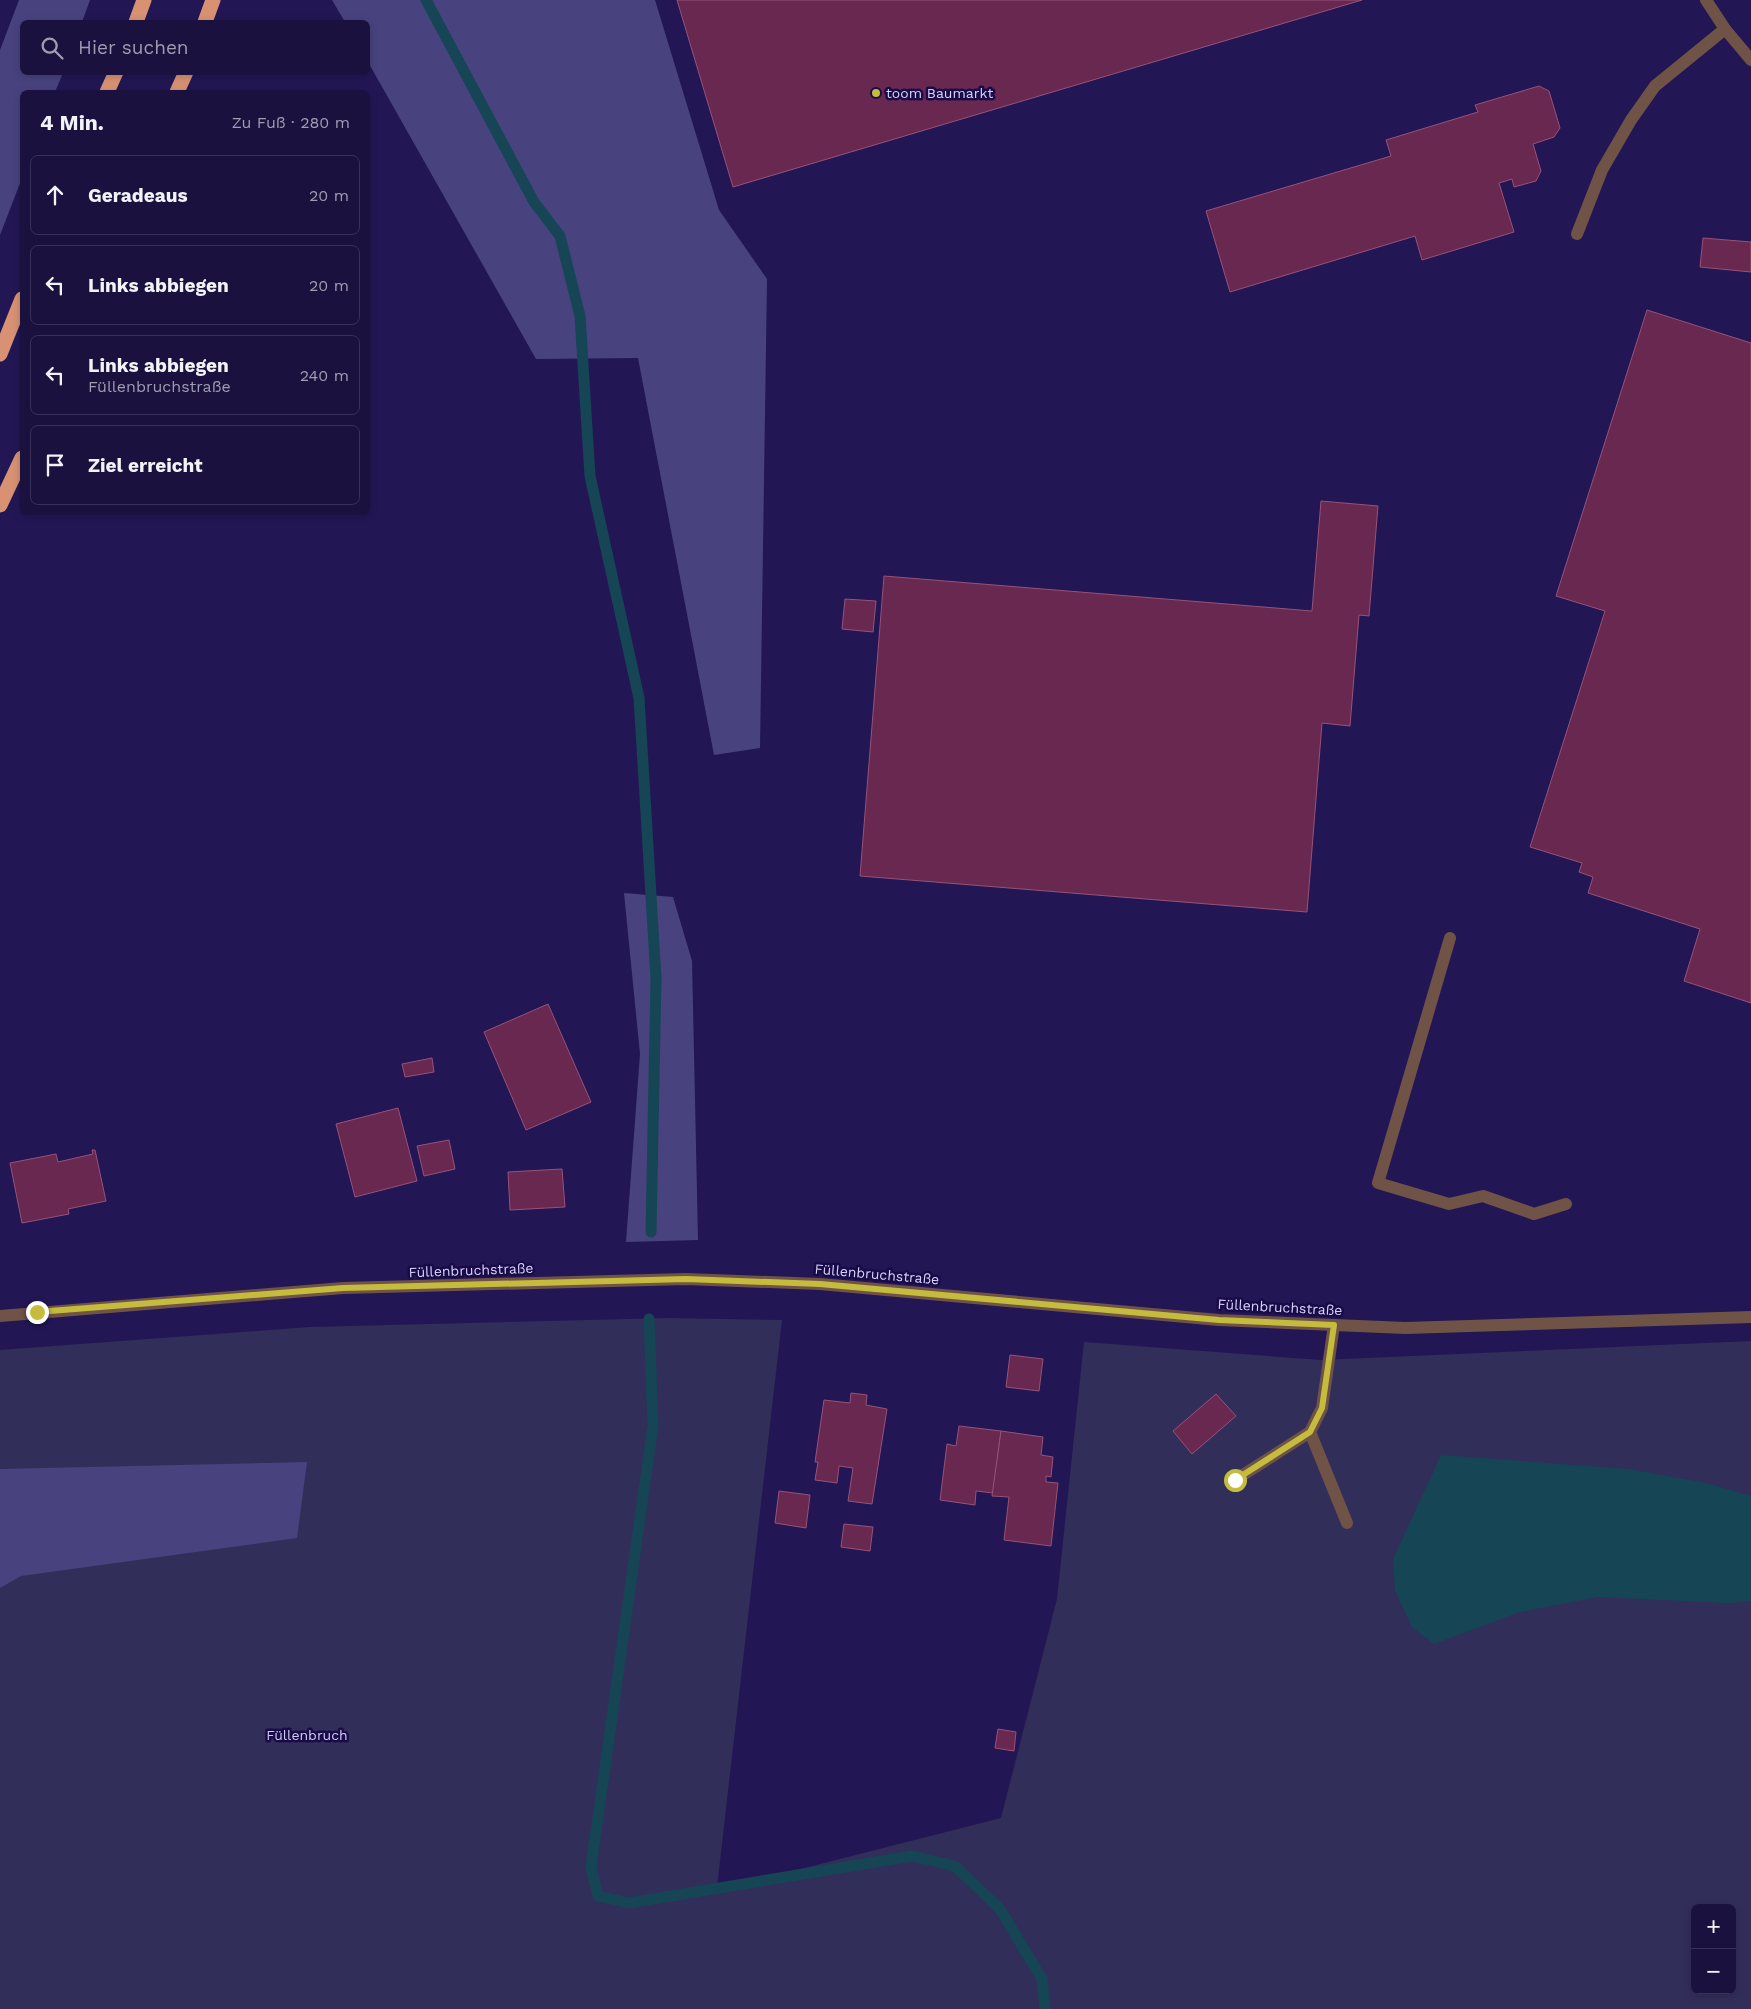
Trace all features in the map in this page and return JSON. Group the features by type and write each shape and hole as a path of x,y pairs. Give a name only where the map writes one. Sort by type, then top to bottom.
{"highway":[{"path":"137,20 144,0"},
{"path":"206,20 213,0"},
{"path":"109,90 115,75"},
{"path":"178,90 185,75"},
{"path":"0,354 20,304"},
{"path":"0,505 20,462"}],"street":[{"path":"1706,0 1724,29 1751,60"},
{"path":"1577,234 1602,170 1631,120 1655,86 1724,29"},
{"path":"1450,938 1378,1184 1449,1204 1483,1196 1534,1214 1566,1204"},
{"name":"Füllenbruchstraße","path":"0,1316 343,1288 686,1279 820,1284 1219,1320 1405,1328 1751,1317"},
{"path":"1235,1480 1310,1432 1322,1408 1334,1325"},
{"path":"1310,1432 1347,1523"}],"green space":[{"name":"Füllenbruch","path":"670,1318 782,1320 717,1887 781,1874 1001,1818 1057,1599 1084,1342 1321,1360 1751,1341 1751,2009 0,2009 0,1350 310,1327"}],"shaded area":[{"path":"19,0 90,0 83,20 20,20 20,75 62,75 56,90 20,90 20,183 0,235 0,50"},
{"path":"332,0 655,0 719,210 767,279 760,748 714,755 638,358 536,359 370,66 370,20 344,20"},
{"path":"624,893 673,897 692,961 698,1240 626,1242 640,1054"},
{"path":"307,1462 297,1538 21,1576 0,1588 0,1469"}],"water":[{"path":"1441,1455 1628,1469 1706,1483 1751,1496 1751,1601 1728,1603 1598,1597 1520,1612 1434,1644 1412,1627 1395,1590 1393,1559"}],"building":[{"name":"toom Baumarkt","path":"677,0 1362,0 733,187"},
{"path":"1539,86 1549,91 1560,128 1554,137 1533,144 1541,171 1536,181 1514,187 1512,179 1499,183 1514,232 1422,260 1415,236 1230,292 1206,211 1391,156 1386,140 1478,112 1475,105"},
{"path":"1703,238 1751,242 1751,272 1700,267"},
{"path":"1647,310 1751,343 1751,1003 1684,981 1700,929 1588,893 1593,877 1579,872 1582,863 1530,847 1605,611 1556,596"},
{"path":"1321,501 1378,506 1369,616 1359,615 1350,726 1322,723 1307,912 860,876 884,576 1312,611"},
{"path":"845,599 876,601 873,632 842,629"},
{"path":"548,1004 591,1102 526,1130 484,1032"},
{"path":"432,1058 434,1072 405,1077 402,1064"},
{"path":"398,1108 417,1181 355,1197 336,1124"},
{"path":"449,1140 455,1169 424,1176 417,1146"},
{"path":"92,1150 95,1150 106,1201 68,1209 69,1214 22,1223 10,1163 56,1154 58,1162 93,1154"},
{"path":"562,1169 565,1207 510,1210 508,1172"},
{"path":"1010,1355 1043,1359 1039,1391 1006,1387"},
{"path":"851,1393 867,1395 866,1405 887,1409 872,1504 848,1501 853,1468 839,1466 837,1483 815,1480 818,1462 815,1462 824,1400 850,1403"},
{"path":"1216,1394 1236,1416 1192,1454 1173,1431"},
{"path":"959,1426 1001,1431 993,1493 976,1491 975,1505 940,1500 947,1444 956,1446"},
{"path":"1001,1431 1043,1437 1041,1455 1053,1457 1051,1477 1046,1476 1046,1482 1058,1483 1051,1546 1004,1540 1009,1497 992,1496"},
{"path":"779,1491 810,1495 806,1528 775,1523"},
{"path":"844,1524 873,1527 870,1551 841,1547"},
{"path":"998,1729 1016,1732 1014,1751 995,1748"}],"waterway":[{"path":"426,0 534,202 560,236 580,316 590,476 639,698 656,978 651,1232"},
{"path":"649,1319 653,1425 591,1867 598,1896 629,1903 912,1856 955,1866 1000,1909 1042,1979 1045,2009"}],"place":[{"name":"toom Baumarkt","path":"876,93"}],"route":[{"path":"37,1312 343,1288 686,1279 820,1284 1219,1320 1334,1325 1322,1408 1310,1432 1235,1480"}]}
